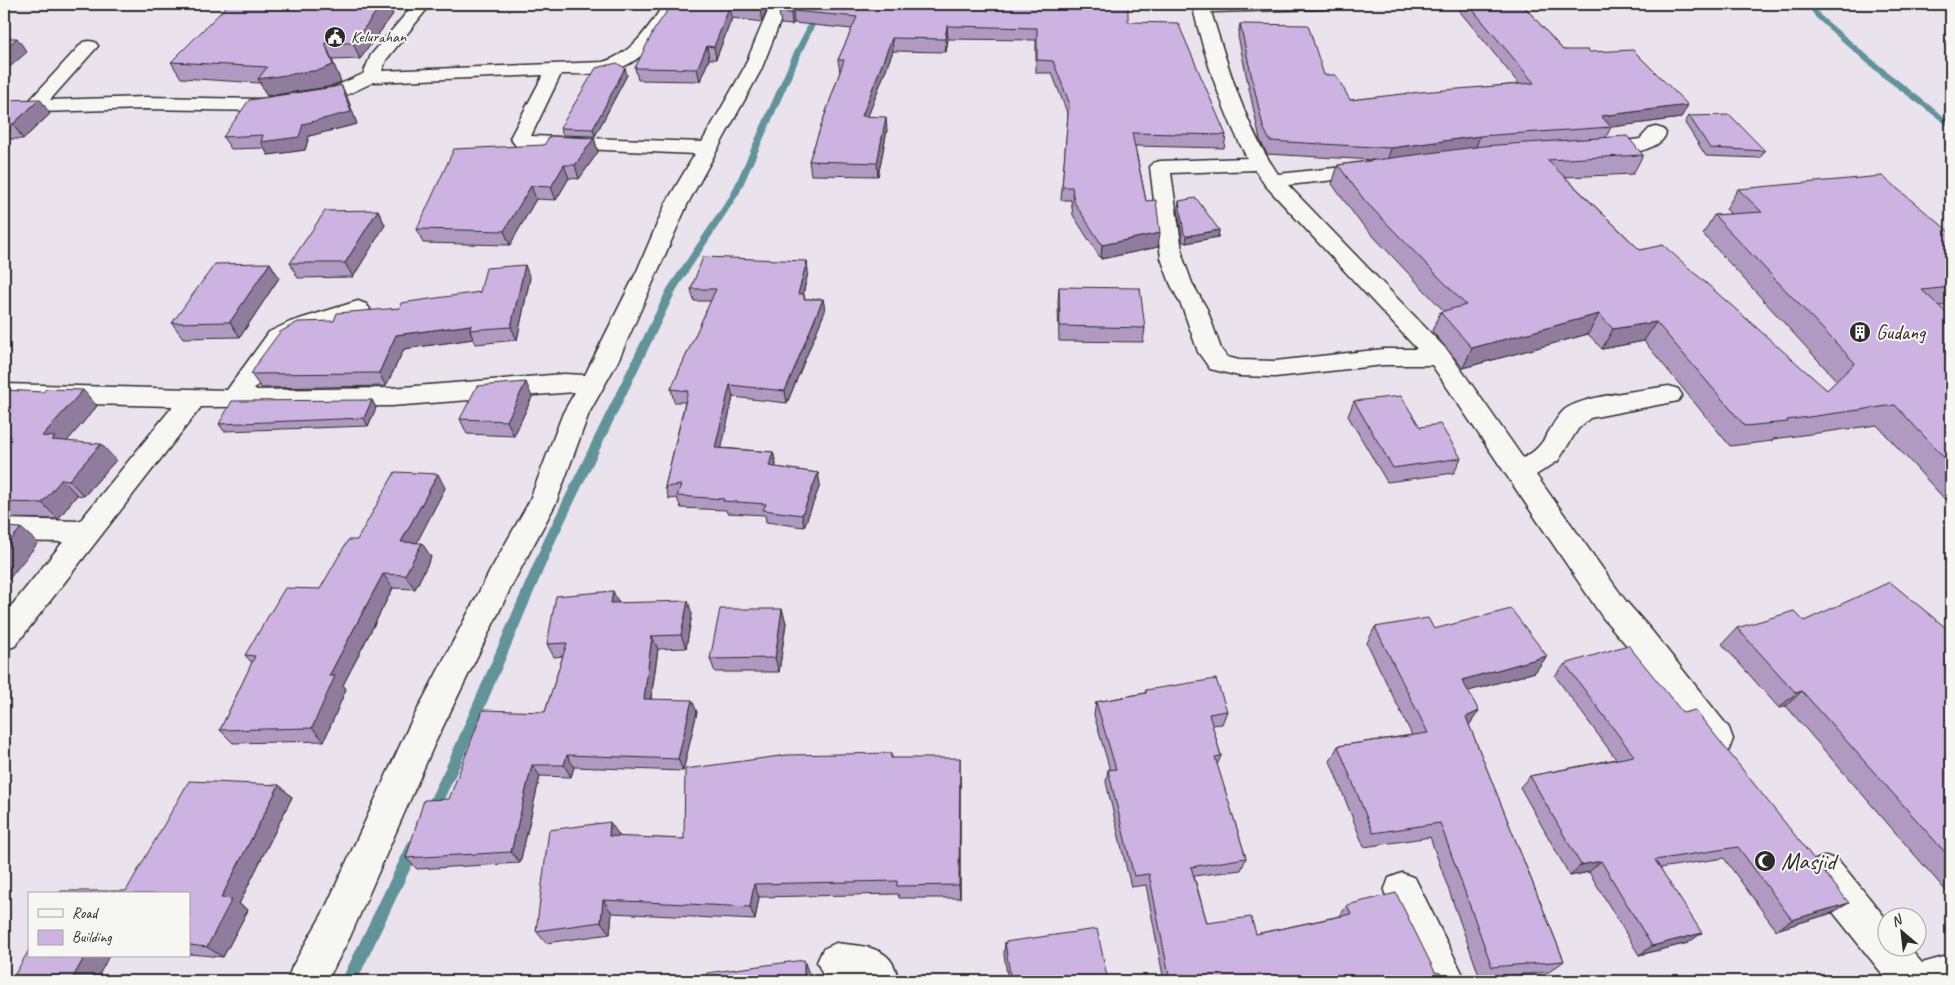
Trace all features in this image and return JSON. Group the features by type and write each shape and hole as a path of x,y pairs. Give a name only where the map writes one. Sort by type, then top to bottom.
{"street":[{"path":"370,77 377,60 423,4"},
{"path":"4,106 145,103 261,106 333,94 370,77 595,68 621,63 645,45 672,4"},
{"path":"306,981 336,924 425,730 500,579 542,503 576,414 593,384 648,271 677,203 752,70 780,4"},
{"path":"1322,4 1201,6 1233,110 1244,137 1265,173 1439,357 1614,609 1641,640 1731,756"},
{"path":"34,106 89,46"},
{"path":"555,69 520,138 524,142 708,148"},
{"path":"1584,151 1636,146 1655,137 1656,133"},
{"path":"1390,169 1265,173 1160,167 1172,258 1181,283 1195,309 1210,352 1220,363 1239,368 1275,369 1338,364 1384,357 1439,357"},
{"path":"234,399 278,338 298,328 358,309"},
{"path":"4,393 234,399 391,397 564,383 593,384"},
{"path":"1518,471 1538,462 1552,451 1570,418 1575,413 1669,395"},
{"path":"4,637 194,398"},
{"path":"4,530 88,532"},
{"path":"1812,857 1912,981"},
{"path":"1402,891 1447,981"},
{"path":"836,962 872,967 878,974 879,981"},
{"path":"1926,981 1951,974"}],"building":[{"path":"229,4 382,4 353,43 325,43 333,65 320,70 258,79 267,67 171,62"},
{"path":"672,4 762,4 760,9 730,6 714,47 707,46 697,69 635,68 654,30"},
{"path":"783,4 1128,4 1128,22 1178,23 1226,135 1132,133 1146,201 1156,200 1160,233 1102,245 1074,202 1072,187 1062,187 1069,102 1053,61 1037,60 1037,28 947,26 945,39 892,38 862,116 886,117 877,163 809,161 844,60 838,60 857,17 793,11 791,13 779,12"},
{"path":"1468,4 1522,4 1563,50 1588,50 1590,52 1633,50 1688,105 1601,116 1611,127 1480,136 1391,148 1270,141 1263,127 1240,24 1308,25 1324,75 1336,75 1350,100 1420,92 1534,83"},
{"path":"4,38 17,38 4,50"},
{"path":"617,63 625,68 593,129 560,128 596,68"},
{"path":"341,85 351,112 303,124 299,137 261,142 263,135 223,137 249,100"},
{"path":"40,99 13,124 4,124 4,100"},
{"path":"1730,115 1765,151 1710,148 1689,116"},
{"path":"550,136 594,138 575,165 564,165 551,187 531,186 504,231 417,229 454,149 544,145"},
{"path":"1627,136 1643,155 1547,160 1640,250 1663,245 1827,390 1855,363 1714,215 1762,212 1738,189 1882,176 1951,233 1951,287 1922,290 1951,317 1951,465 1895,405 1787,420 1788,422 1745,426 1656,322 1613,329 1599,314 1472,348 1440,312 1466,305 1365,201 1338,165 1483,146"},
{"path":"1196,198 1219,230 1187,236 1184,234 1179,201"},
{"path":"378,210 345,263 290,263 325,211"},
{"path":"703,257 807,261 798,294 804,294 804,299 823,299 785,391 730,385 715,448 773,452 769,466 818,473 802,515 763,510 766,504 677,496 681,485 665,487 688,391 671,389 716,289 691,289"},
{"path":"270,263 230,322 172,323 215,264"},
{"path":"525,265 511,327 470,330 471,325 396,335 379,373 251,374 280,332 298,322 334,321 337,313 400,308 401,303 480,292 486,268"},
{"path":"1059,287 1140,288 1145,328 1060,326"},
{"path":"526,382 507,421 460,419 477,386"},
{"path":"46,389 83,390 42,436 55,437 52,440 101,444 69,480 62,479 42,503 4,502 4,390 43,392"},
{"path":"1401,396 1420,427 1440,424 1461,458 1393,468 1354,401"},
{"path":"372,400 364,418 219,424 232,401"},
{"path":"395,472 438,474 401,542 422,543 405,575 383,574 329,676 335,676 312,728 220,730 255,656 245,655 285,588 320,589 348,540 357,540"},
{"path":"4,527 21,528 4,548"},
{"path":"1890,582 1951,632 1951,859 1802,691 1796,693 1737,628 1794,611 1804,621"},
{"path":"613,591 611,603 688,601 681,635 652,636 644,699 692,700 678,759 567,755 564,765 532,765 511,852 406,858 424,800 449,799 483,710 545,712 567,643 547,644 556,596"},
{"path":"720,609 782,609 775,658 710,659"},
{"path":"1511,609 1547,656 1462,680 1479,711 1466,717 1564,961 1492,967 1440,823 1373,833 1338,746 1428,733 1375,627 1428,618 1434,629"},
{"path":"1628,645 1683,713 1695,710 1849,903 1792,920 1738,847 1655,860 1702,933 1652,946 1601,861 1581,865 1530,776 1634,756 1565,664"},
{"path":"1216,679 1227,711 1209,714 1221,756 1215,757 1246,858 1191,867 1207,923 1251,917 1256,934 1351,914 1347,905 1396,893 1435,972 1440,973 1444,981 1170,981 1149,874 1134,876 1108,770 1116,769 1096,702 1146,693 1146,690"},
{"path":"891,753 891,758 960,758 959,885 897,886 897,881 754,884 750,907 603,900 601,922 536,931 549,830 610,822 609,836 684,839 685,769 787,755"},
{"path":"189,781 279,785 221,898 232,899 207,947 190,945 190,892 61,892 126,891"},
{"path":"1097,929 1108,981 1011,981 1005,942"},
{"path":"28,952 28,958 84,958 71,981 11,981"},
{"path":"804,960 804,981 707,981 707,973"}],"waterway":[{"path":"430,813 454,763 550,540 672,289 735,194 799,50 822,4"},
{"path":"1810,4 1818,17 1887,76 1951,126"},
{"path":"349,981 414,846"}],"place":[{"name":"Kelurahan","path":"335,37"},
{"name":"Gudang","path":"1860,332"},
{"name":"Masjid","path":"1765,861"}]}
